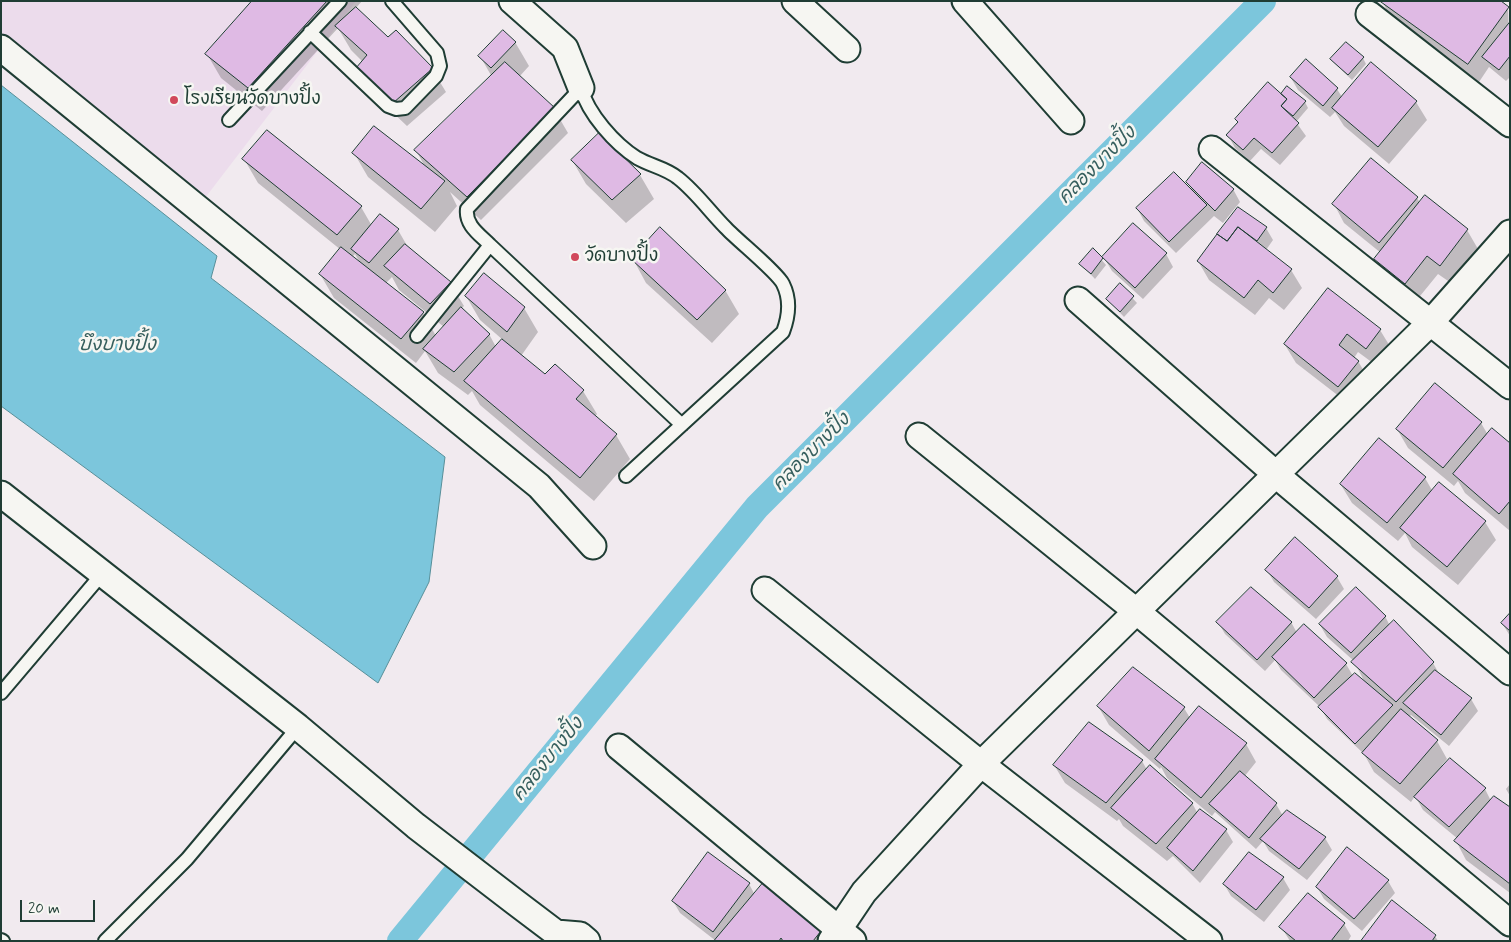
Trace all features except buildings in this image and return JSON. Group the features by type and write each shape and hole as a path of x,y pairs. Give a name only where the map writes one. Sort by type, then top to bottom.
{"street":[{"path":"512,1 565,48 581,88"},
{"path":"795,1 847,49"},
{"path":"965,1 1071,120"},
{"path":"1369,14 1510,124"},
{"path":"1,48 539,486 593,546"},
{"path":"1212,149 1510,386"},
{"path":"619,746 841,937 864,892 981,764 1431,322 1510,233"},
{"path":"1078,300 1276,474 1510,672"},
{"path":"919,436 1136,611 1510,924"},
{"path":"1,494 298,727 416,826 515,902 557,937 580,935 587,941"},
{"path":"765,590 981,764 1209,941"}],"lane":[{"path":"229,120 340,1"},
{"path":"310,32 388,106 396,109 405,108 436,76 440,66 437,53 392,1"},
{"path":"626,476 682,426 783,332 789,317 783,283 724,227 679,178 629,151 595,118 588,108 581,88 467,209 466,217 470,226 682,426"},
{"path":"417,336 490,245"},
{"path":"1,693 102,574"},
{"path":"105,941 187,859 298,727"}],"shaded area":[{"name":"โรงเรียนวัดบางปิ้ง","path":"1,1 356,1 205,198 1,52"}],"water":[{"name":"บึงบางปิ้ง","path":"1,85 217,256 211,278 445,457 429,582 378,683 1,406"}],"waterway":[{"name":"คลองบางปิ้ง","path":"400,941 757,507 1263,1"}],"place":[{"name":"โรงเรียนวัดบางปิ้ง","path":"174,100"},
{"name":"วัดบางปิ้ง","path":"575,257"}]}
